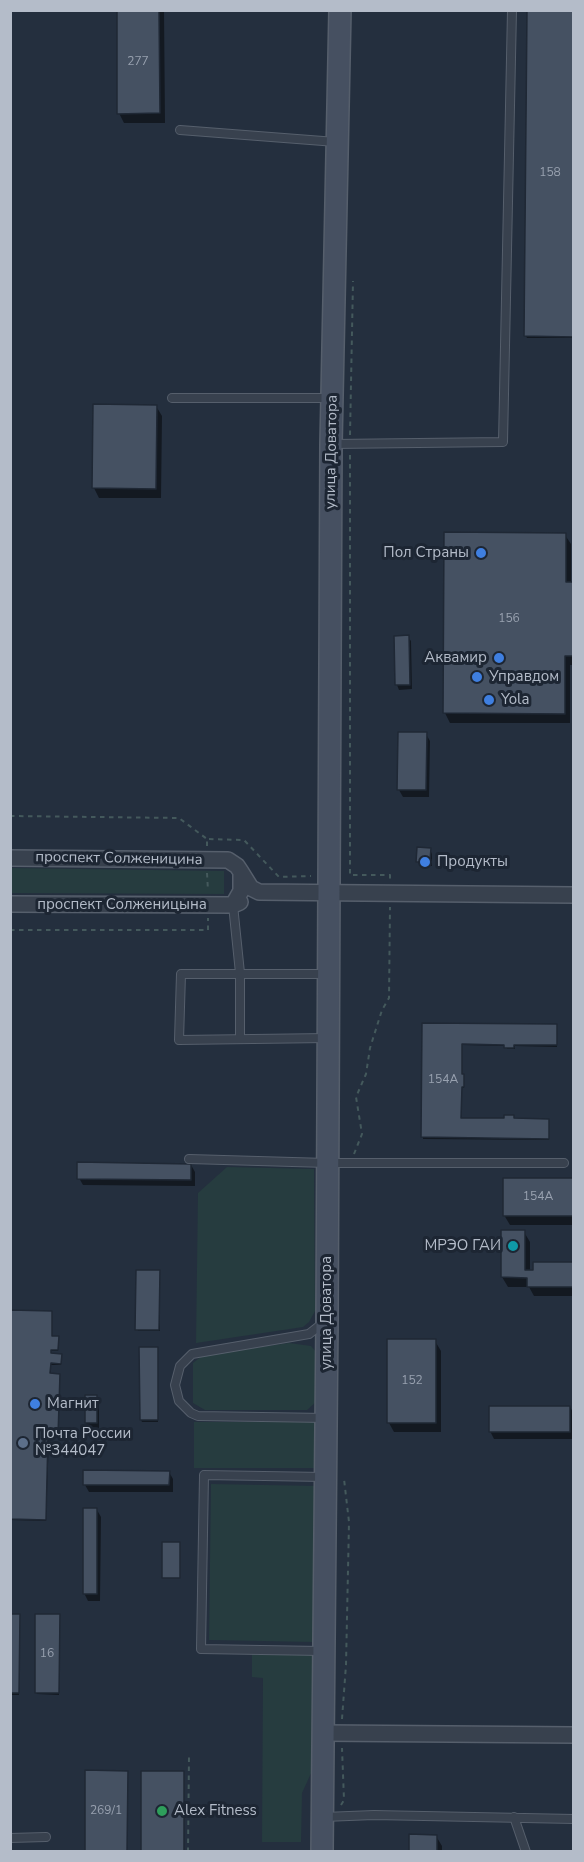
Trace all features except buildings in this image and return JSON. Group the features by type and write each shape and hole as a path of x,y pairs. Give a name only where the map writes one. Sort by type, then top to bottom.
{"street":[{"name":"улица Доватора","path":"322,1851 329,1817 333,1733 324,1651 334,1473 326,1418 327,1321 338,1163 328,1038 328,893 341,444 332,398 340,10"},
{"name":"проспект Солженицина","path":"10,858 228,860 242,872"},
{"path":"242,872 251,888 259,892"},
{"path":"233,905 241,891 242,872"},
{"name":"проспект Солженицына","path":"10,904 233,905 259,892 328,893"},
{"path":"328,893 573,895"},
{"path":"333,1733 573,1735"}],"lane":[{"path":"341,444 503,442 512,10"},
{"path":"180,130 338,142"},
{"path":"172,398 332,398"},
{"path":"233,905 240,973 240,1039"},
{"path":"328,974 181,974 179,1040 328,1038"},
{"path":"189,1159 338,1163 564,1163"},
{"path":"326,1418 198,1416 191,1413 179,1401 175,1385 180,1366 192,1354 309,1334 327,1321"},
{"path":"324,1651 201,1649 204,1475 334,1473"},
{"path":"329,1817 374,1815 573,1819"},
{"path":"514,1817 526,1851"},
{"path":"10,1838 46,1837"}],"path":[{"path":"338,1163 362,1134 356,1097 366,1074 370,1048 379,1019 389,998 390,875 350,875 341,444 353,280"},
{"path":"10,816 179,818 207,839"},
{"path":"329,1817 344,1800 333,1733 346,1665 349,1522 334,1473"},
{"path":"188,1851 189,1756"}],"green space":[{"path":"11,868 224,871 224,894 11,893"},
{"path":"227,1167 314,1169 315,1311 303,1327 196,1343 198,1193"},
{"path":"289,1343 311,1346 318,1354 317,1401 307,1410 205,1410 193,1403 193,1363 203,1355"},
{"path":"194,1422 317,1422 317,1468 194,1468"},
{"path":"211,1484 317,1486 315,1642 209,1640"},
{"path":"252,1654 314,1655 313,1769 302,1793 301,1842 262,1842 263,1678 252,1677"}],"place":[{"name":"Пол Страны","path":"481,553"},
{"name":"Аквамир","path":"499,658"},
{"name":"Управдом","path":"477,677"},
{"name":"Yola","path":"489,700"},
{"name":"Продукты","path":"425,862"},
{"name":"МРЭО ГАИ","path":"513,1246"},
{"name":"Магнит","path":"35,1404"},
{"name":"Почта России №344047","path":"23,1443"},
{"name":"Alex Fitness","path":"162,1811"}]}
